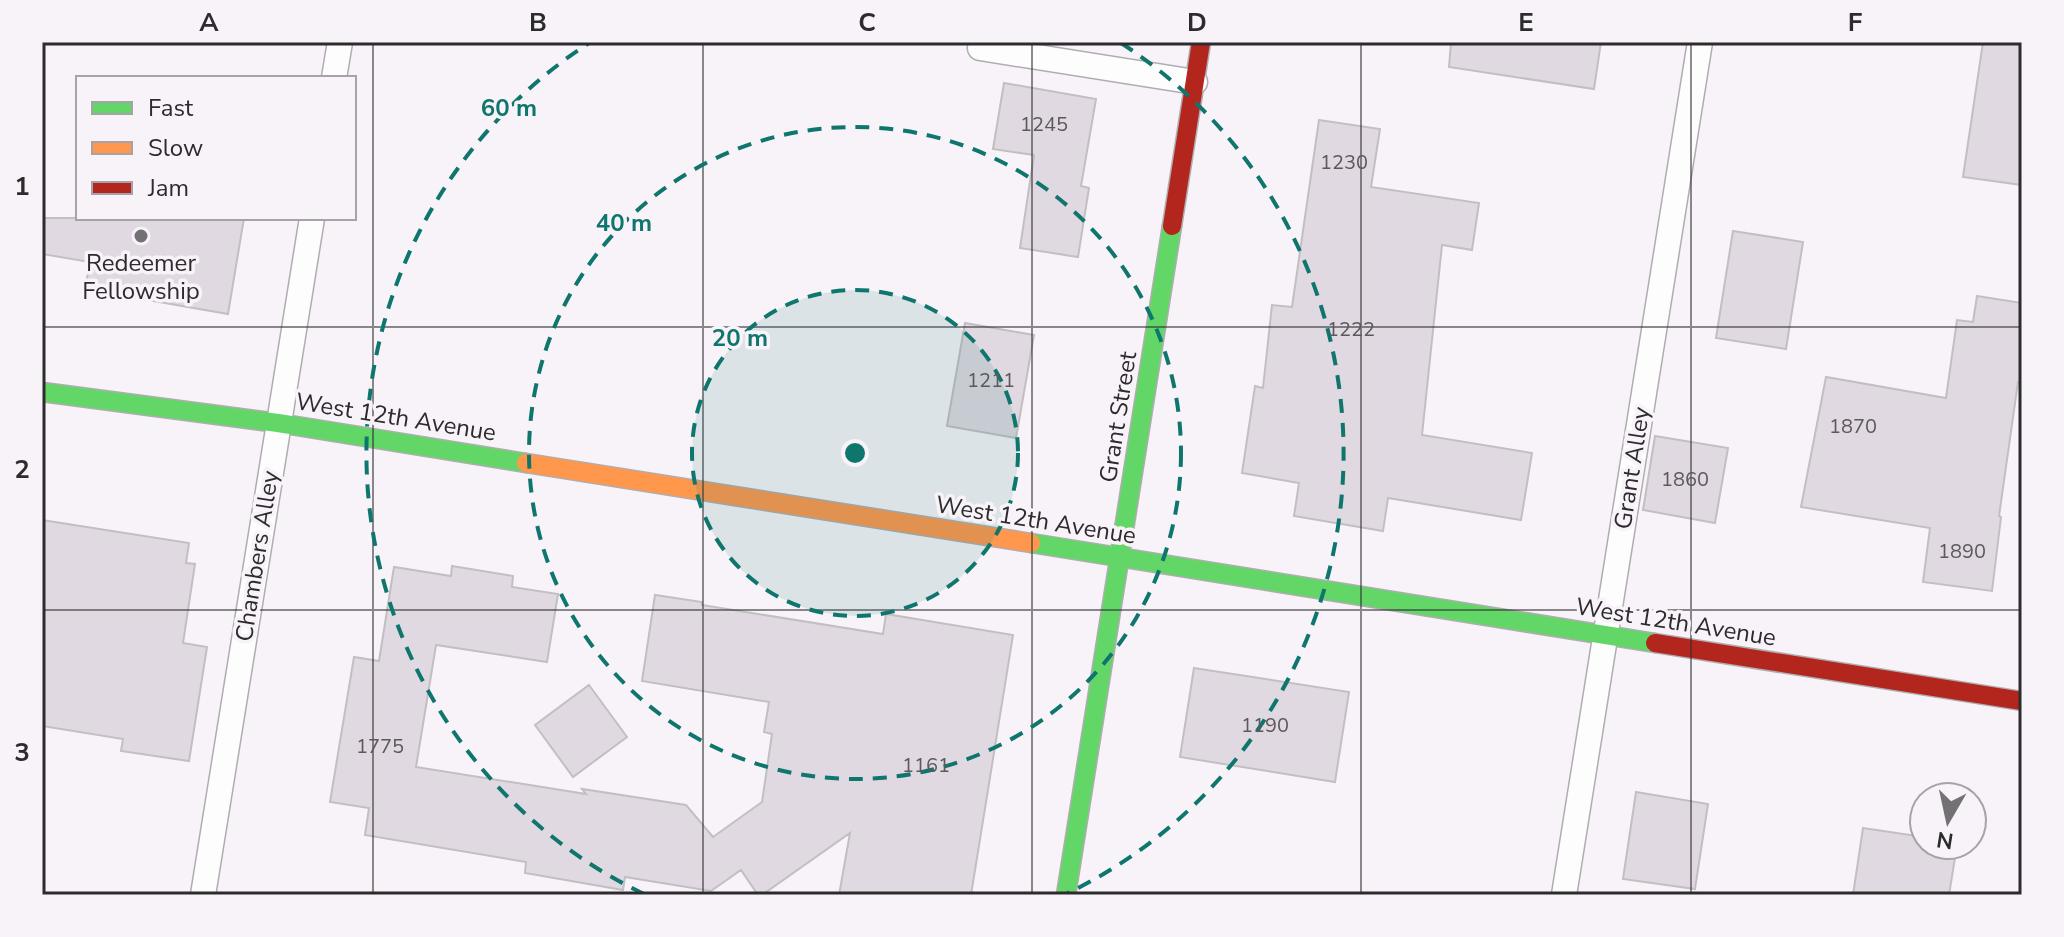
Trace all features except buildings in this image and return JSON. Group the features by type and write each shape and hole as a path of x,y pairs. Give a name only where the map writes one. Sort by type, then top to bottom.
{"street":[{"name":"Grant Street","path":"1066,895 1201,42"},
{"name":"West 12th Avenue","path":"42,392 278,423 2022,701"}],"lane":[{"path":"334,76 340,42"},
{"name":"Grant Alley","path":"1564,895 1700,42"},
{"path":"980,48 1195,82"},
{"name":"Chambers Alley","path":"203,895 312,220"}],"traffic: fast":[{"path":"1066,895 1172,226"},
{"path":"42,392 278,423 526,463"},
{"path":"1031,543 1655,643"}],"traffic: slow":[{"path":"526,463 1031,543"}],"traffic: jam":[{"path":"1172,226 1201,42"},
{"path":"1655,643 2022,701"}],"place":[{"name":"Redeemer Fellowship","path":"141,236"}]}
